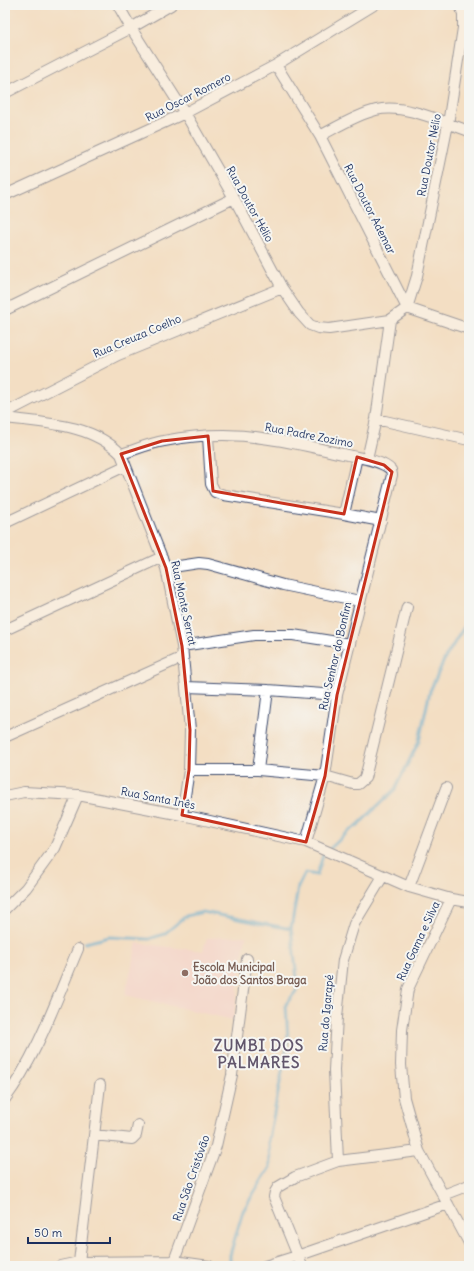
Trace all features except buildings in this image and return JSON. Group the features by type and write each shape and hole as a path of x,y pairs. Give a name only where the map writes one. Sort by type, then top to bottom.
{"street":[{"name":"Rua Doutor Hélio","path":"118,5 185,113 234,198 282,288 304,320 310,325 318,328 329,329 390,320 407,308"},
{"path":"5,93 131,28 171,5"},
{"name":"Rua Oscar Romero","path":"5,195 185,113 276,65 374,5"},
{"name":"Rua Doutor Nélio","path":"407,308 417,276 448,124 463,28 463,14 460,5"},
{"name":"Rua Doutor Ademar","path":"276,65 320,136 407,308"},
{"path":"320,136 354,118 376,110 392,109 433,117 469,131"},
{"path":"5,310 234,198"},
{"name":"Rua Creuza Coelho","path":"5,413 118,355 282,288"},
{"path":"407,308 469,329"},
{"path":"344,514 376,419 390,320"},
{"path":"5,418 88,432 107,442 121,454"},
{"path":"376,419 469,440"},
{"path":"208,436 211,484 214,492 381,521"},
{"name":"Rua Padre Zozimo","path":"121,454 162,441 184,438 208,436 260,437 362,458 390,468 392,475"},
{"name":"Rua Monte Serrat","path":"121,454 166,568 182,651 190,730 189,770 182,815"},
{"path":"5,523 125,466"},
{"name":"Rua Senhor do Bonfim","path":"306,842 325,776 337,695 392,475"},
{"path":"5,630 162,557"},
{"path":"166,568 198,563 208,564 283,585 360,601"},
{"path":"189,770 258,770 325,776 358,784 365,778 407,607"},
{"path":"5,737 182,651 254,635 293,635 350,644"},
{"path":"186,687 268,690 337,695"},
{"path":"258,770 268,690"},
{"path":"410,887 446,788"},
{"name":"Rua Santa Inês","path":"5,796 24,792 78,794 306,842 410,887 451,899 469,902"},
{"path":"5,909 26,888 55,848 78,794"},
{"name":"Rua do Igarapé","path":"338,1161 334,1070 336,1017 343,960 354,924 383,876"},
{"name":"Rua Gama e Silva","path":"451,899 408,989 402,1030 401,1065 404,1098 419,1151 469,1242"},
{"path":"5,1099 17,1083 38,1042 78,949"},
{"name":"Rua São Cristóvão","path":"174,1261 216,1146 232,1075 247,959"},
{"path":"79,1262 100,1085"},
{"path":"94,1135 132,1139 136,1135 138,1125"},
{"path":"302,1266 274,1197 278,1188 295,1178 338,1161 419,1151"},
{"path":"443,1194 469,1185"},
{"path":"265,1266 448,1204"},
{"path":"60,1266 79,1262 153,1264 174,1261 208,1266"}],"highlighted area":[{"path":"208,436 213,491 344,514 357,457 384,465 392,472 337,695 325,776 306,842 182,815 189,770 190,730 182,646 166,568 121,454 162,441"}],"shaded area":[{"name":"Escola Municipal João dos Santos Braga","path":"246,936 233,1020 125,995 137,943 203,951 207,938"}],"waterway":[{"path":"230,1266 230,1255 243,1211 270,1167 269,1139 288,1041 286,1004 297,990 291,929 298,887 305,873 317,875 323,855 349,831 358,825 395,789 419,741 430,691 445,658 469,619"},
{"path":"85,943 109,937 149,939 164,934 186,916 203,912 291,929"}],"place":[{"name":"Escola Municipal João dos Santos Braga","path":"185,973"}],"district":[{"name":"ZUMBI DOS PALMARES","path":"259,1054"}]}
